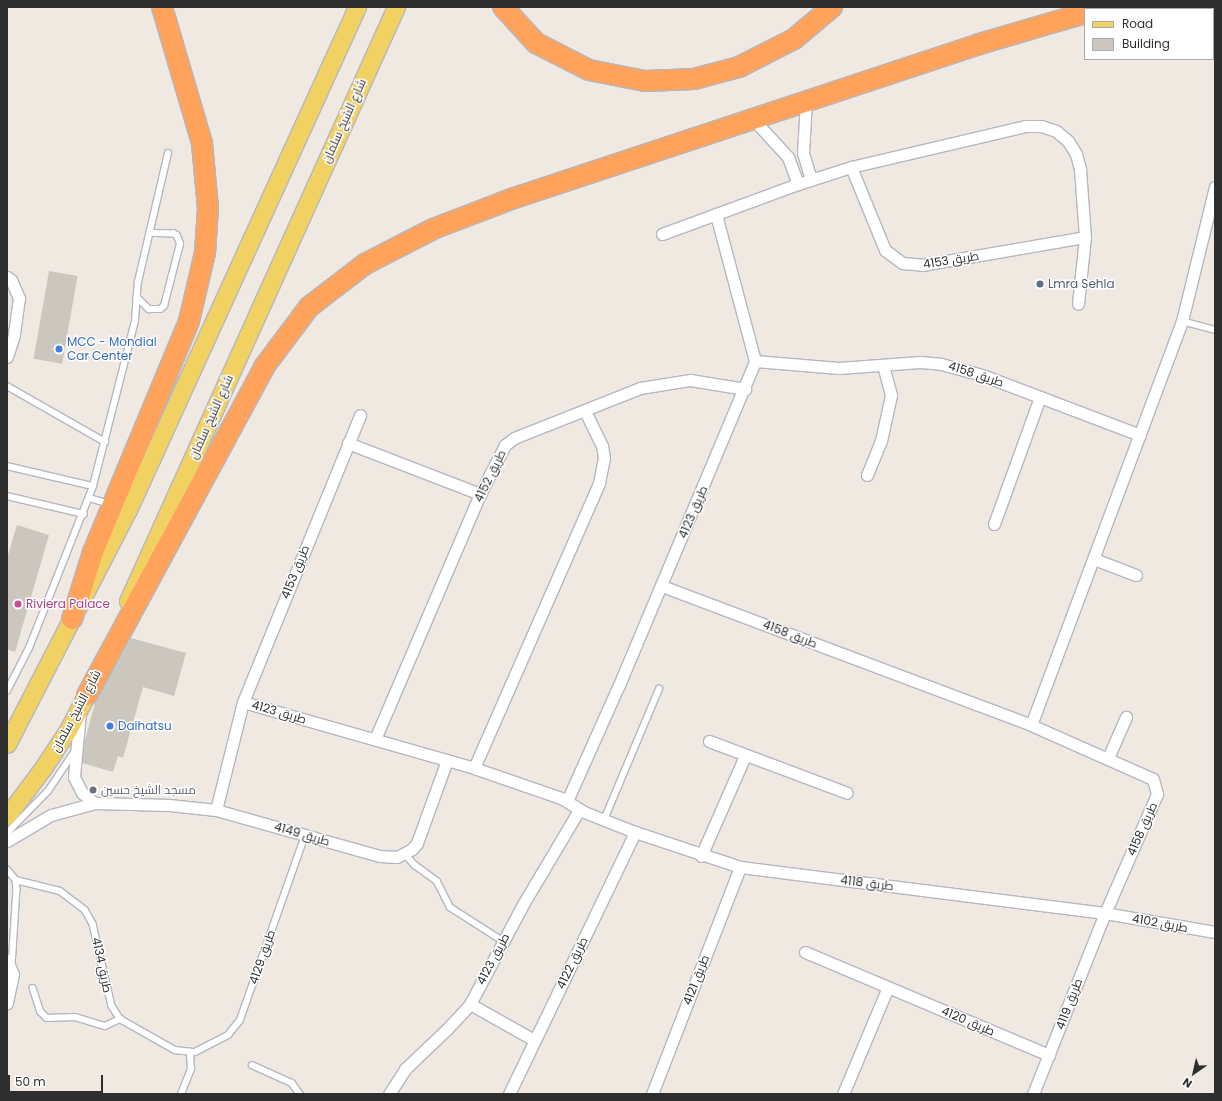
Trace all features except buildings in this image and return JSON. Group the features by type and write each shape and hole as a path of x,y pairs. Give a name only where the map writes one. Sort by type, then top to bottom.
{"highway":[{"path":"72,620 93,552 120,507 189,321 201,276 208,230 208,186 202,143 162,7"},
{"path":"503,7 536,43 590,70 645,81 694,80 739,67 794,39 832,7"},
{"path":"84,701 264,367 308,307 365,264 433,229 514,198 979,44 1084,13"}],"main road":[{"path":"120,507 357,7"},
{"name":"شارع الشيخ سلمان","path":"7,816 43,768 84,701 396,7"},
{"path":"7,744 72,620"}],"street":[{"path":"806,101 803,153 811,180"},
{"path":"753,119 788,157 798,184"},
{"path":"662,234 798,184 851,167 1026,126 1041,126 1056,131 1068,141 1076,154 1085,237 1078,304"},
{"name":"طريق 4153","path":"851,167 885,250 902,263 923,265 1085,237"},
{"path":"1031,725 1182,321 1215,187"},
{"path":"716,214 755,362"},
{"path":"7,277 11,280 19,298 7,357"},
{"name":"طريق 4158","path":"755,362 821,368 941,364 962,368 1140,435"},
{"name":"طريق 4123","path":"567,801 662,586 755,362"},
{"path":"868,475 881,441 891,395 883,365"},
{"name":"طريق 4152","path":"375,739 480,494 505,445 514,438 640,388 690,380 744,389"},
{"path":"994,524 1040,397"},
{"path":"474,768 599,483 604,458 602,446 585,411"},
{"name":"طريق 4153","path":"216,810 243,702 360,414"},
{"path":"348,443 480,494"},
{"path":"1094,559 1136,575"},
{"name":"طريق 4158","path":"662,586 1031,725 1108,758 1153,780 1157,794 1105,913"},
{"path":"84,701 73,766 77,786 95,803"},
{"name":"طريق 4123","path":"243,702 474,768 567,801 579,810 635,832"},
{"path":"1108,758 1126,717"},
{"path":"709,741 745,756 847,793"},
{"path":"701,856 745,756"},
{"path":"405,854 417,843 446,760"},
{"name":"طريق 4149","path":"7,841 51,816 95,803 216,810 388,857 405,854"},
{"name":"طريق 4123","path":"389,1094 405,1069 447,1029 470,1004 503,941 579,810"},
{"name":"طريق 4118","path":"635,832 701,856 740,867 1105,913"},
{"name":"طريق 4122","path":"509,1094 635,832"},
{"name":"طريق 4121","path":"652,1094 740,867"},
{"name":"طريق 4102","path":"1105,913 1215,932"},
{"name":"طريق 4119","path":"1033,1094 1105,913"},
{"name":"طريق 4120","path":"805,952 1049,1055"},
{"path":"7,1004 13,979 10,964"},
{"path":"843,1094 888,987"},
{"path":"470,1004 534,1040"}],"lane":[{"path":"7,691 29,648 84,514 93,486 135,321 136,297 168,153"},
{"path":"136,297 149,309 155,310 164,306 180,244 177,236 174,234 150,233"},
{"path":"1182,321 1215,330"},
{"path":"7,386 105,442"},
{"path":"7,466 93,486"},
{"path":"7,496 84,514"},
{"path":"89,498 120,507"},
{"path":"604,820 659,689"},
{"path":"7,833 48,791 77,747"},
{"name":"طريق 4129","path":"190,1053 200,1051 224,1038 238,1024 305,835"},
{"path":"405,854 415,865 438,881 450,906 503,941"},
{"path":"7,869 16,880 10,964"},
{"name":"طريق 4134","path":"16,880 60,891 85,910 93,924 112,1006 120,1019"},
{"path":"33,988 42,1015 47,1018 75,1017 81,1021 105,1026 120,1019 175,1050 190,1053 191,1070 181,1094"},
{"path":"252,1065 292,1083 300,1094"}],"place":[{"name":"Lmra Sehla","path":"1040,284"},
{"name":"MCC - Mondial Car Center","path":"59,349"},
{"name":"Riviera Palace","path":"18,604"},
{"name":"Daihatsu","path":"110,726"},
{"name":"مسجد الشيخ حسين","path":"93,790"}]}
